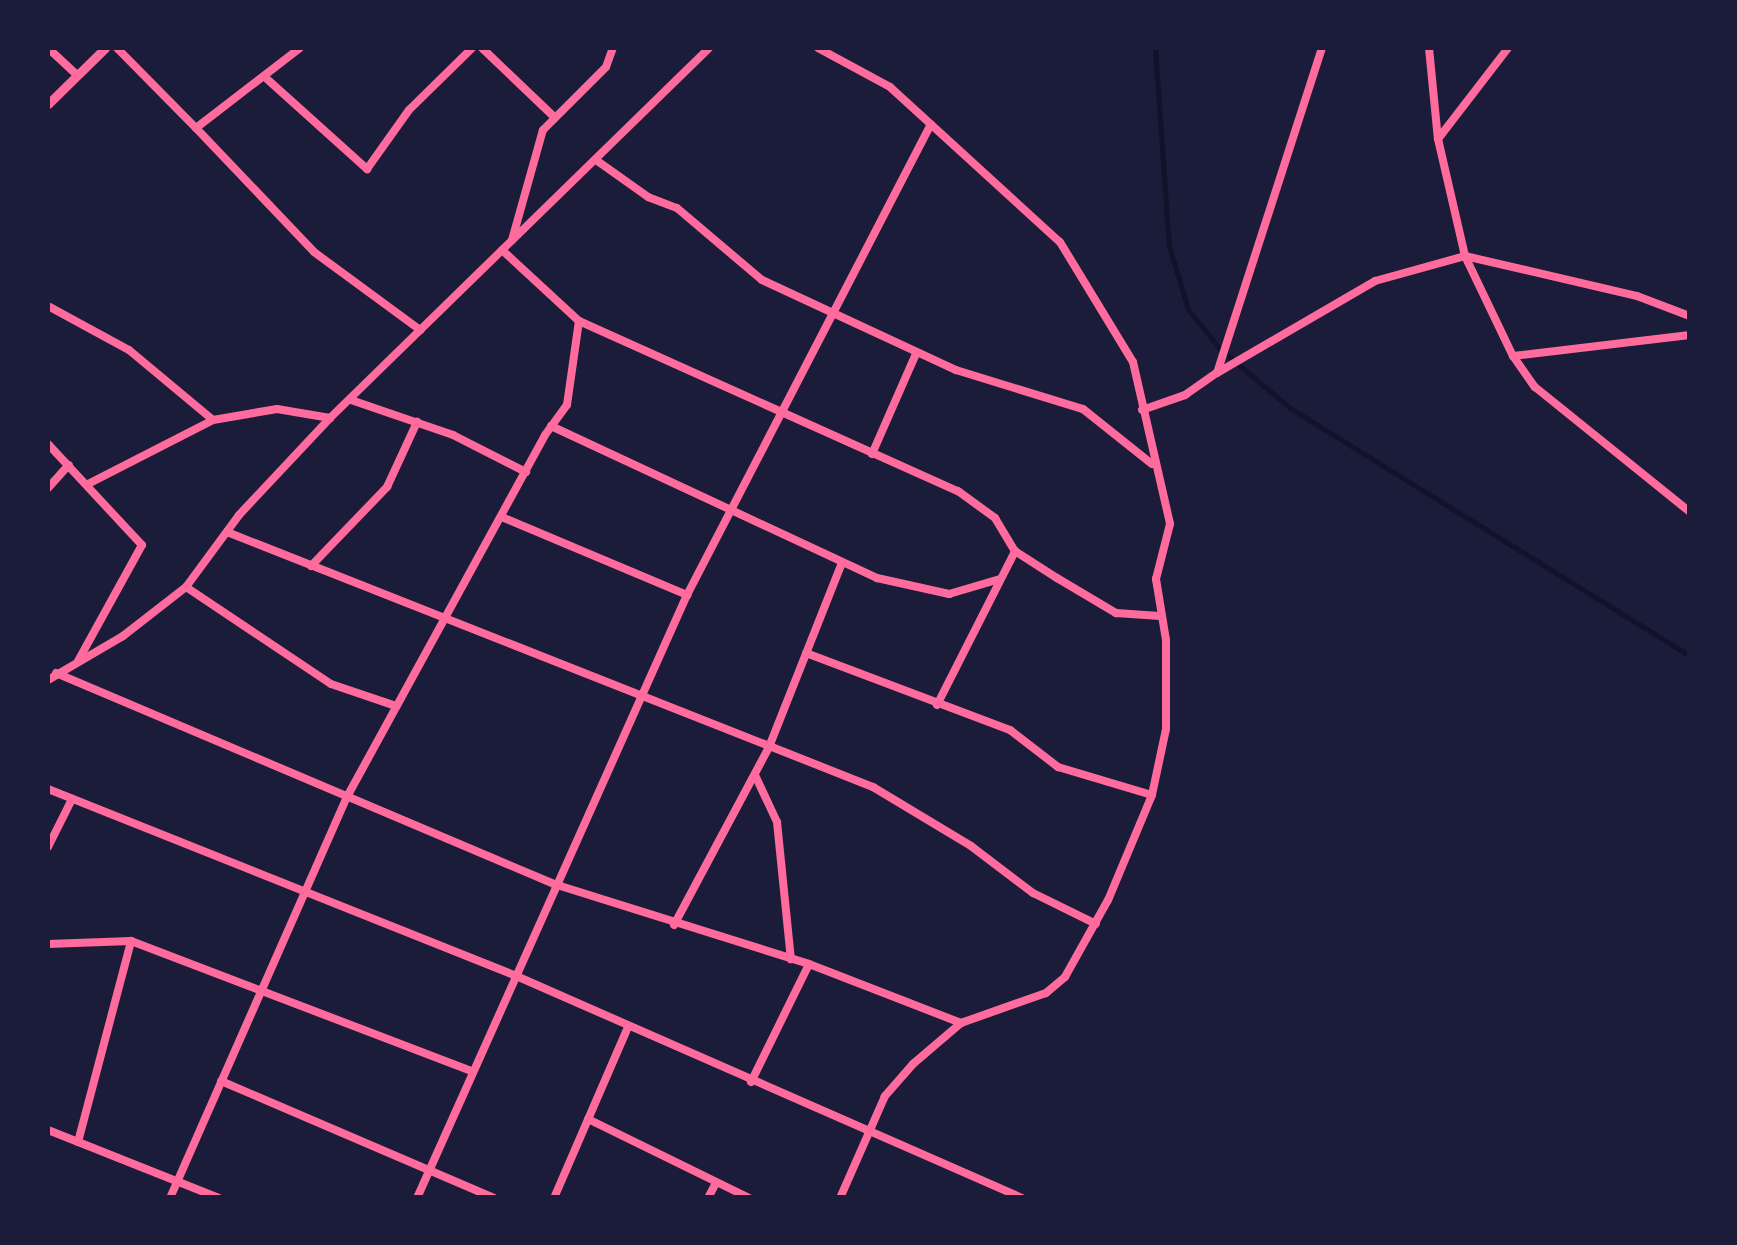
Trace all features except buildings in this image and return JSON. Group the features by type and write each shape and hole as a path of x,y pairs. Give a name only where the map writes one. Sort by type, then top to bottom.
{"street":[{"path":"48,104 105,48"},
{"path":"117,48 314,252 420,330"},
{"path":"196,128 267,79 300,48"},
{"path":"267,79 367,169 409,110 472,48"},
{"path":"482,48 552,116"},
{"path":"512,240 535,146 552,116 606,67 613,48"},
{"path":"48,680 123,636 186,588 226,532 330,418 709,48"},
{"path":"818,48 876,76 1069,254 1133,362 1152,464 1170,524 1156,580 1168,688 1152,795 1096,924 1065,977 1046,993 961,1023 885,1096 840,1198"},
{"path":"1218,372 1322,48"},
{"path":"1430,48 1438,139 1465,256 1513,356 1535,387 1588,434 1690,512"},
{"path":"1438,139 1508,48"},
{"path":"49,51 77,75"},
{"path":"417,1198 554,884 687,595 828,313 931,124"},
{"path":"596,160 648,197 677,208 738,264 828,313 916,354 1083,409 1152,464"},
{"path":"502,250 579,320 958,491 994,518 1015,551 1116,612 1160,616"},
{"path":"1142,410 1185,395 1375,281 1465,256 1637,296 1690,316"},
{"path":"48,306 129,350 213,420"},
{"path":"170,1198 348,796 573,392 579,320"},
{"path":"1513,356 1690,335"},
{"path":"872,454 916,354"},
{"path":"351,400 417,422 526,472"},
{"path":"88,484 213,420 277,409 330,418"},
{"path":"311,566 388,487 417,422"},
{"path":"551,426 842,563 910,589 949,594 1000,580"},
{"path":"48,444 142,545 78,662"},
{"path":"48,488 69,466"},
{"path":"504,518 687,595"},
{"path":"226,532 639,699 873,786 971,846 1032,893 1096,924"},
{"path":"936,706 1015,551"},
{"path":"674,925 769,747 842,563"},
{"path":"186,588 330,684 396,706"},
{"path":"806,654 936,706 1010,730 1058,767 1152,795"},
{"path":"56,673 554,884 674,925 809,964 961,1023"},
{"path":"756,775 777,822 791,959"},
{"path":"48,789 304,895 514,975 868,1134 1022,1198"},
{"path":"48,847 72,799"},
{"path":"48,944 131,941 262,988 472,1072"},
{"path":"78,1142 131,941"},
{"path":"752,1082 809,964"},
{"path":"554,1198 628,1027"},
{"path":"221,1081 494,1198"},
{"path":"588,1119 749,1198"},
{"path":"48,1130 218,1198"},
{"path":"708,1198 716,1182"}],"waterway":[{"path":"1155,48 1169,246 1188,309 1219,348 1290,408 1690,656"}]}
